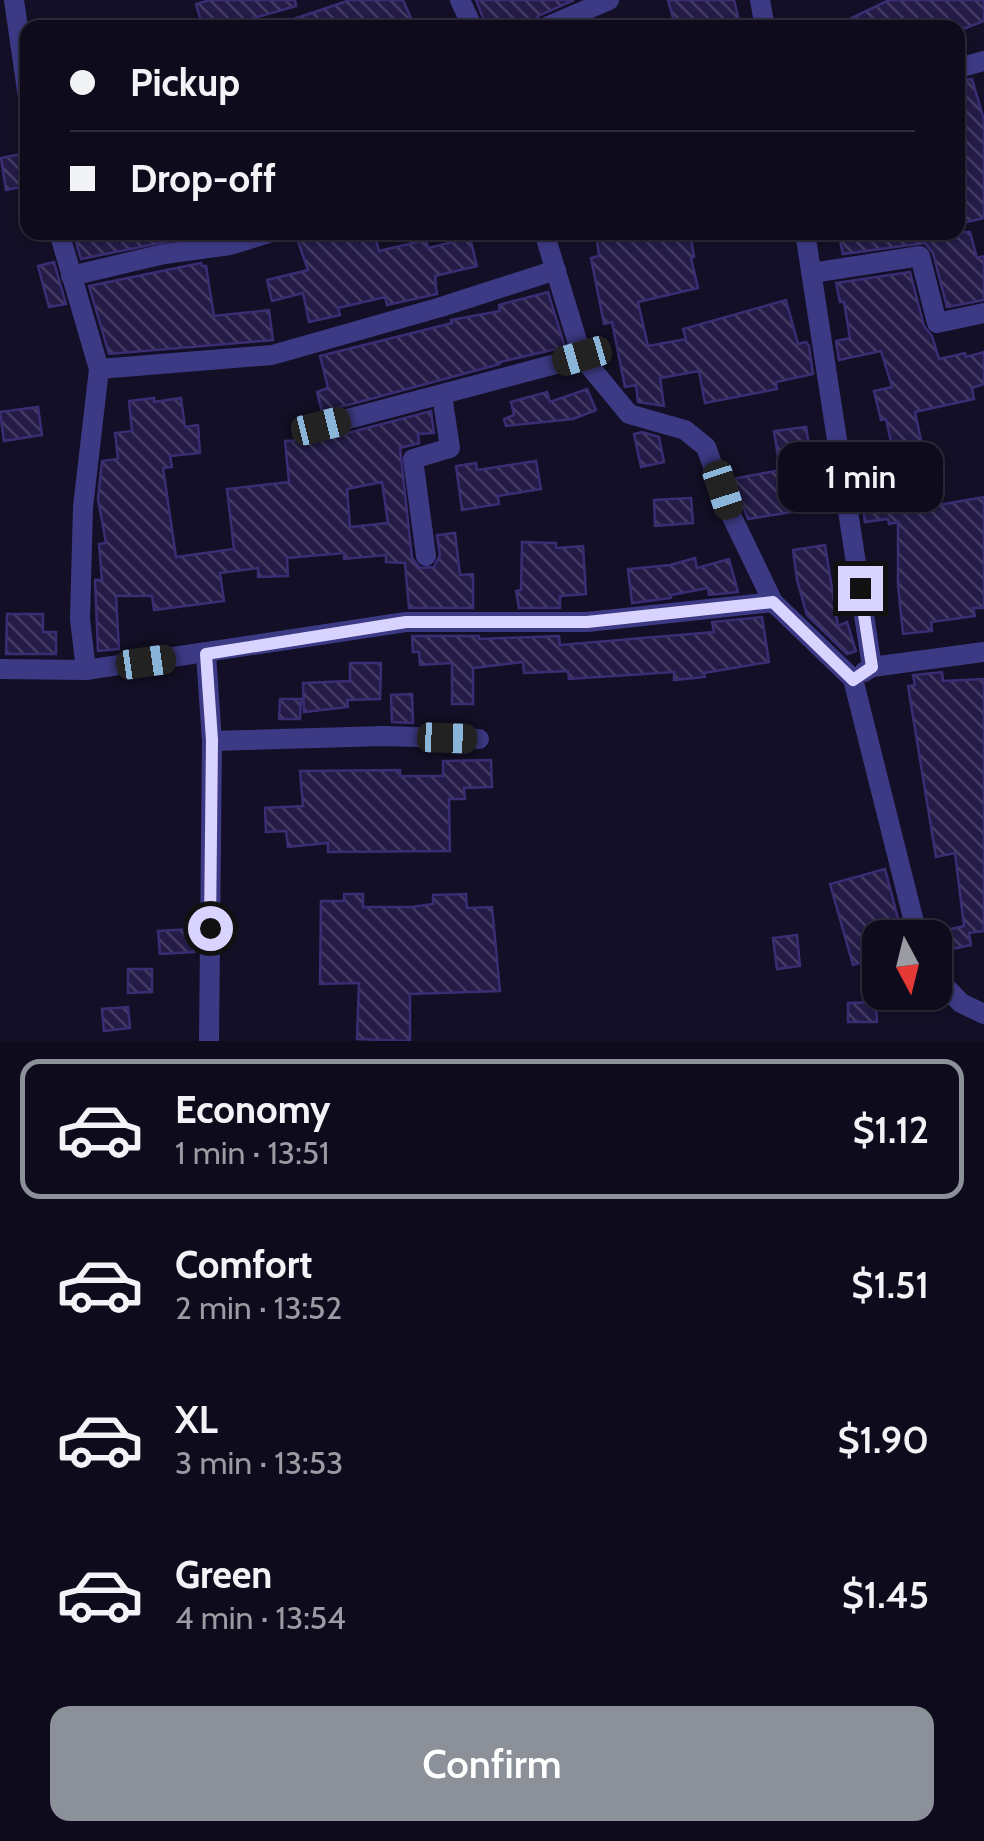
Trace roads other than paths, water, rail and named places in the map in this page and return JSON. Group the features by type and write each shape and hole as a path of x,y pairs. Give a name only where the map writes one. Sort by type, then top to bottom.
{"street":[{"path":"14,0 20,42"},
{"path":"563,20 609,0"},
{"path":"61,240 98,370 82,508 80,619 86,670"},
{"path":"71,276 246,240"},
{"path":"547,240 582,356 629,414 686,430 706,447 731,515 773,602 853,680 913,920"},
{"path":"806,240 872,667"},
{"path":"812,273 920,256 937,322 984,313"},
{"path":"98,370 272,354 442,307 556,270"},
{"path":"321,426 582,356"},
{"path":"426,556 413,458 450,448 442,395"},
{"path":"0,669 86,670 406,622 587,622 773,602"},
{"path":"853,680 872,667 984,652"},
{"path":"206,654 212,740 209,1041"},
{"path":"212,740 384,736 479,740"},
{"path":"952,994 961,1003 984,1014"}]}
